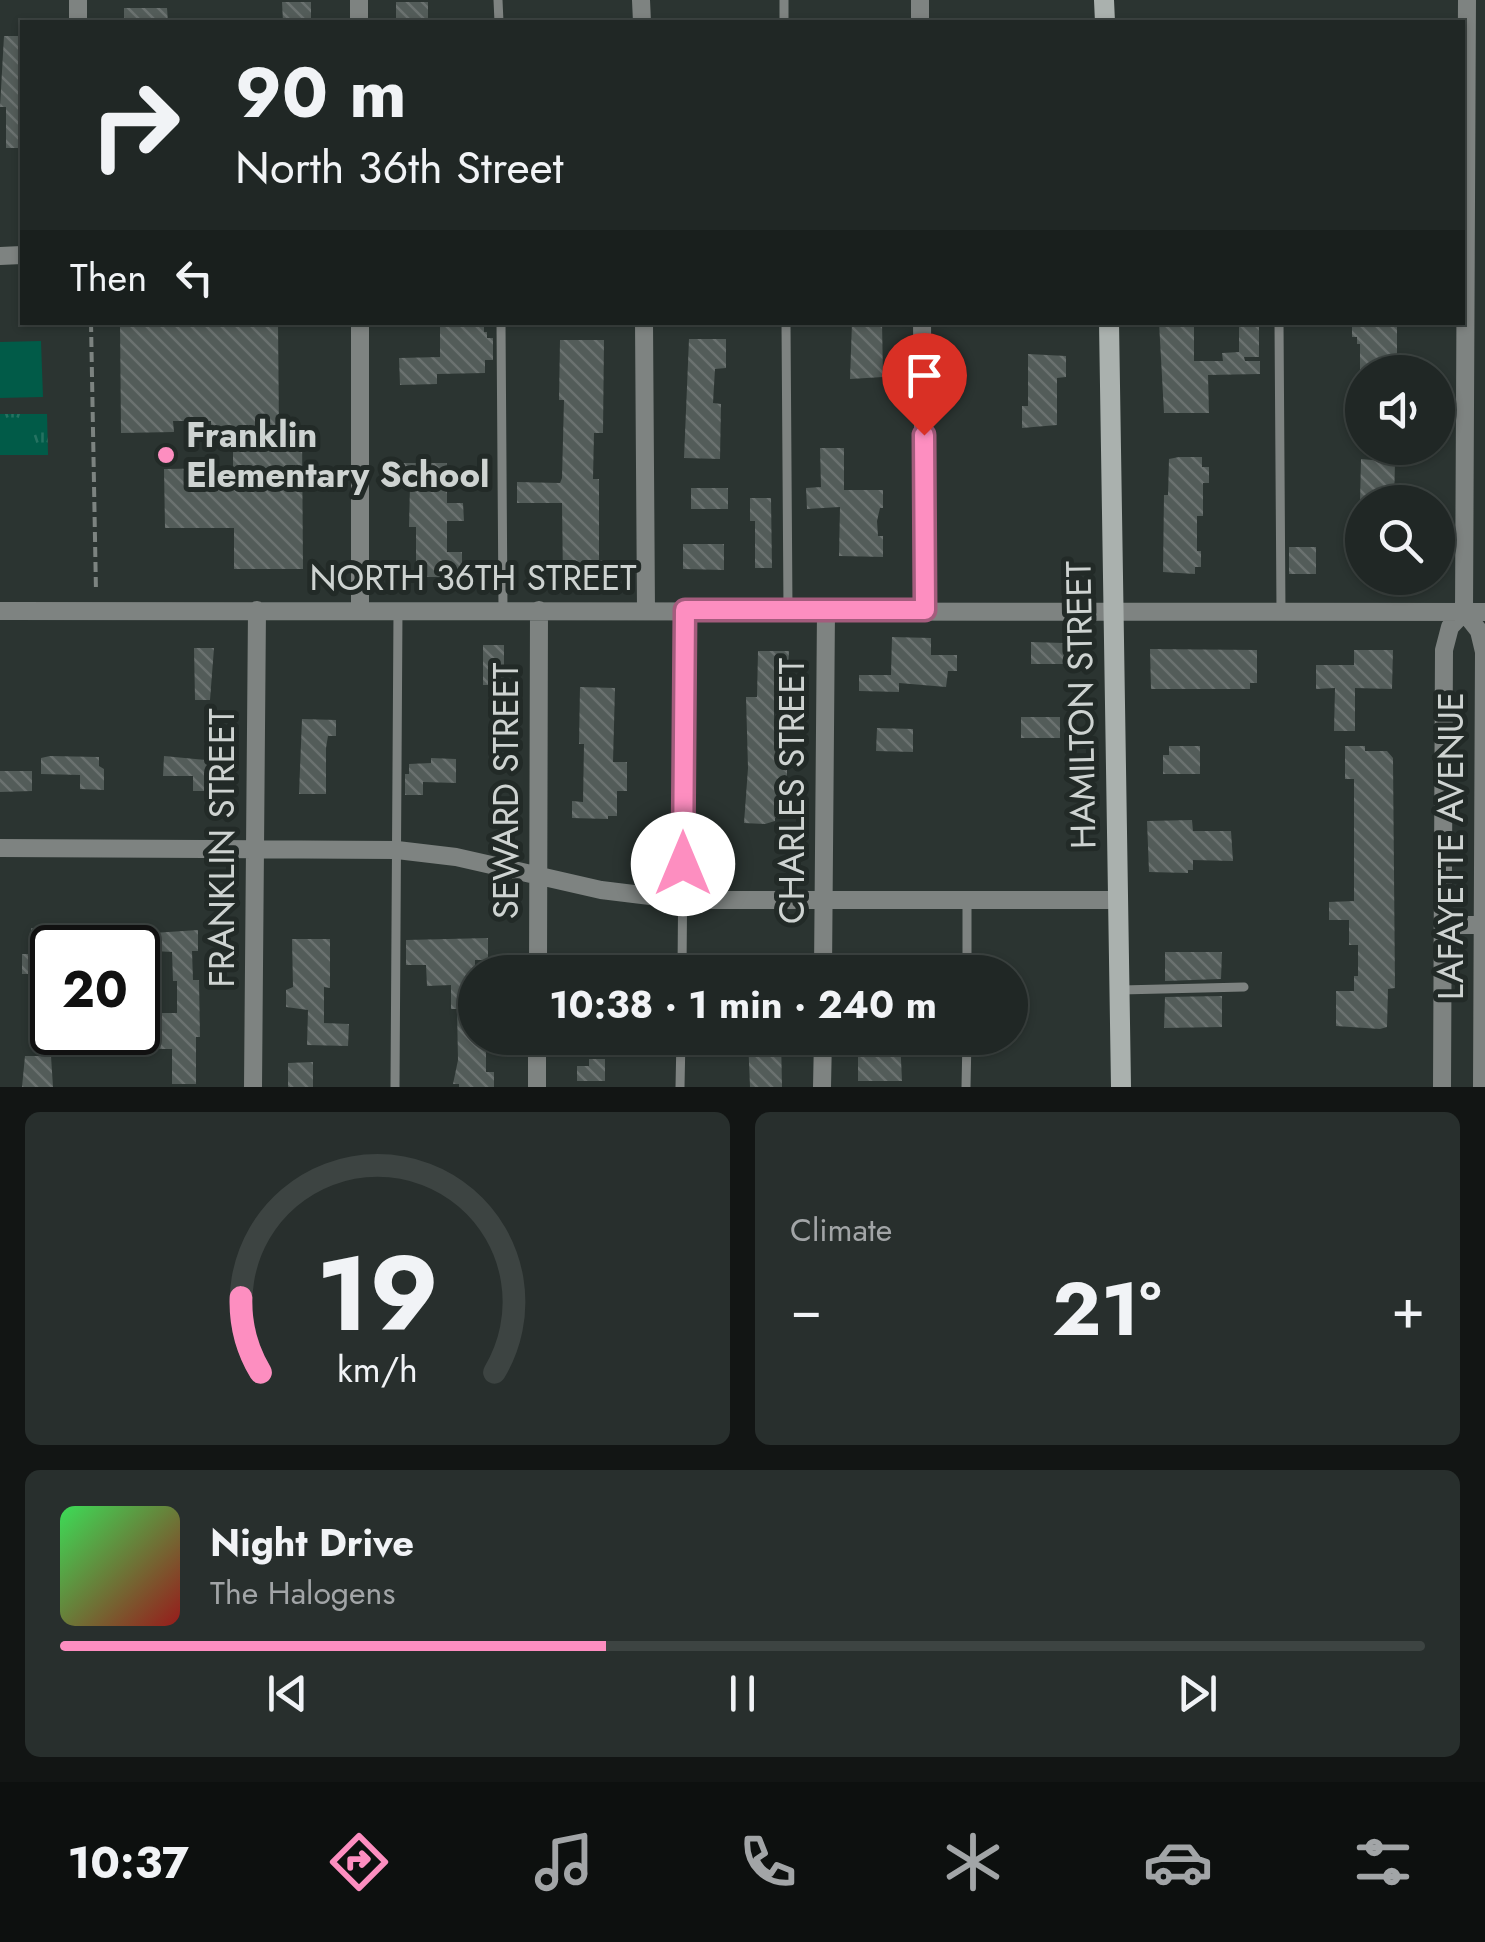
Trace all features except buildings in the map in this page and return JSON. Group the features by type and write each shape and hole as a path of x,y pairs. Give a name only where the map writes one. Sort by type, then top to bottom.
{"main road":[{"name":"HAMILTON STREET","path":"1109,325 1120,1087"}],"street":[{"name":"LAFAYETTE AVENUE","path":"1467,0 1471,251 1464,612 1479,631 1484,652 1482,1087"},
{"path":"360,325 360,610"},
{"path":"644,325 646,610"},
{"path":"922,325 925,610"},
{"name":"FRANKLIN STREET","path":"253,1087 256,610"},
{"name":"SEWARD STREET","path":"538,955 540,610"},
{"name":"CHARLES STREET","path":"824,955 826,610"},
{"name":"NORTH 36TH STREET","path":"0,611 1485,612"},
{"name":"LAFAYETTE AVENUE","path":"1442,1087 1444,650 1450,627 1464,612"},
{"path":"0,848 396,850 456,857 602,890 683,900 1117,900"},
{"path":"1443,925 1483,925"},
{"path":"537,1087 538,1055"},
{"path":"822,1087 823,1055"}],"lane":[{"path":"502,325 503,610"},
{"path":"786,325 788,610"},
{"path":"1278,325 1281,612"},
{"path":"395,1087 398,610"},
{"path":"682,955 685,610"},
{"path":"967,901 967,955"},
{"path":"1118,990 1244,987"},
{"path":"680,1087 681,1055"},
{"path":"966,1055 966,1087"}],"path":[{"path":"91,325 94,584 96,592 105,595"}],"green space":[{"path":"41,341 43,397 0,398 0,342"},
{"path":"0,414 47,414 48,455 0,455"}],"place":[{"name":"Franklin Elementary School","path":"166,455"}],"route":[{"path":"683,864 685,610 925,610 924,435"}]}
